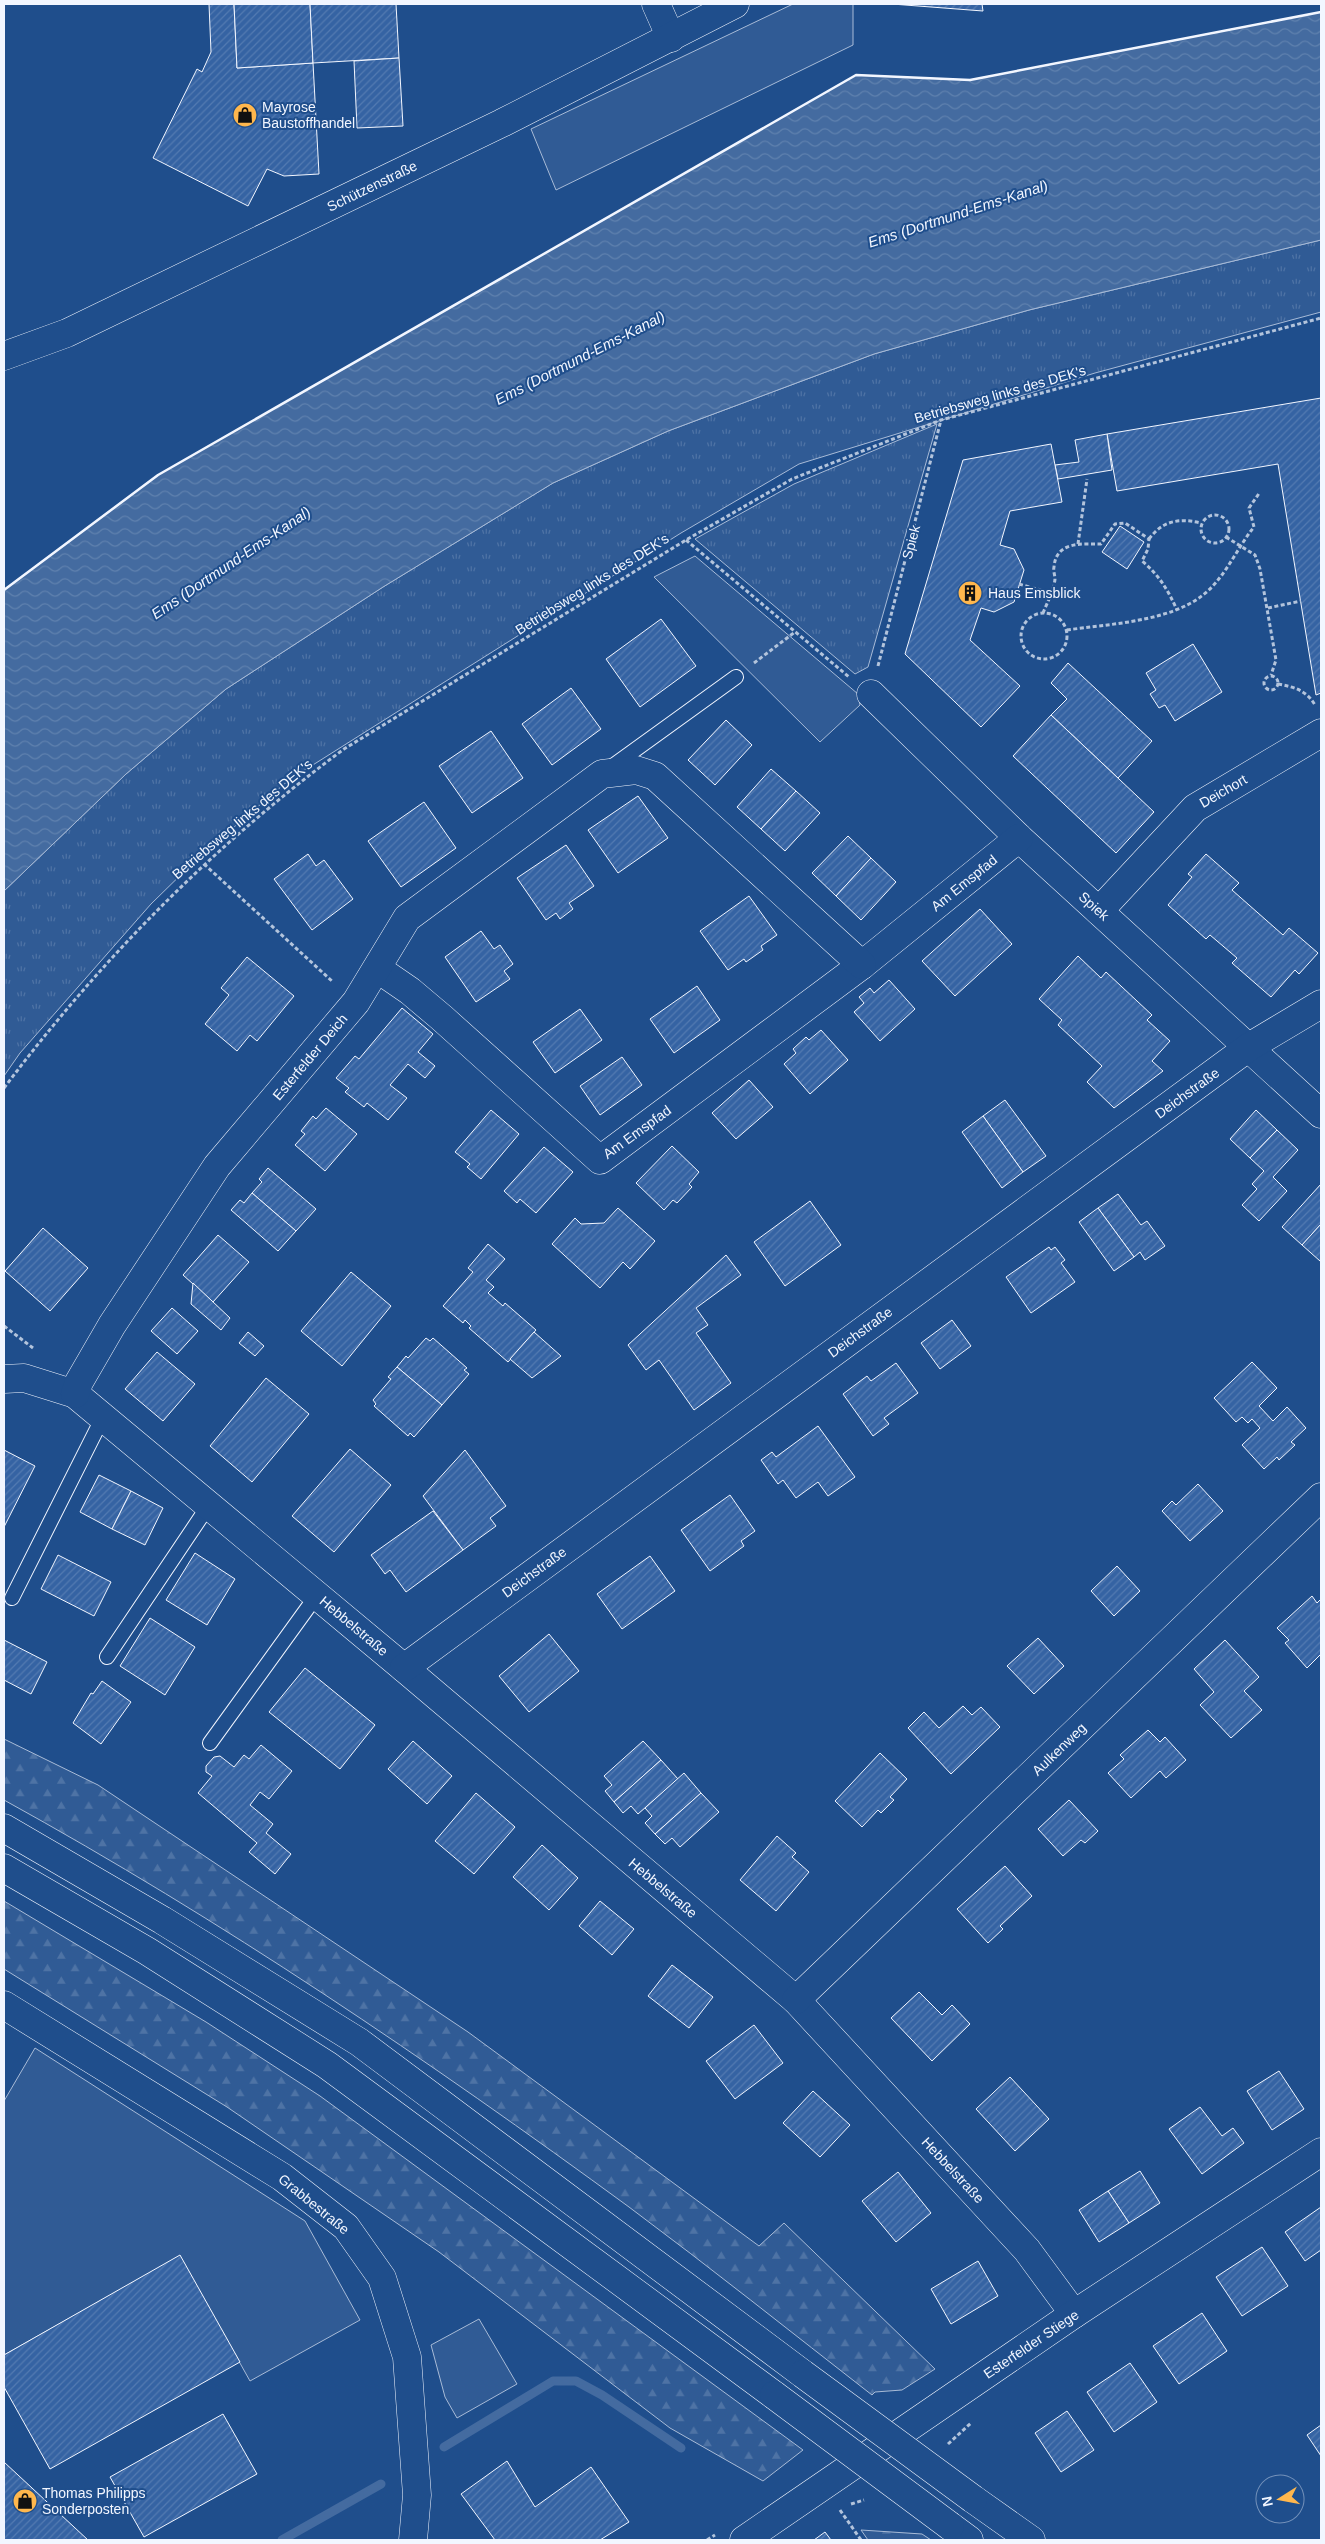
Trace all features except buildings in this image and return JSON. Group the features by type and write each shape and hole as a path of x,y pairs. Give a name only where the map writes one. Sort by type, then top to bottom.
{"main road":[{"path":"656,4 671,38"},
{"name":"Schützenstraße","path":"4,356 85,324 502,123 735,4"},
{"name":"Spiek","path":"871,694 1019,838 1321,1114"},
{"name":"Deichort","path":"1099,911 1195,808 1319,721"},
{"path":"602,774 636,770 655,776 862,965"},
{"name":"Esterfelder Deich","path":"75,1394 79,1382 112,1325 217,1166 356,1002 378,969 392,939 407,918 602,774"},
{"name":"Am Emspfad","path":"378,969 436,1012 600,1160 862,965 1019,838"},
{"name":"Deichstraße","path":"404,1668 1249,1047 1321,1004"},
{"path":"4,1379 24,1378 75,1394"},
{"name":"Hebbelstraße","path":"75,1394 404,1668 796,2000 1027,2250 1074,2314"},
{"name":"Aulkenweg","path":"796,2000 1321,1497"},
{"path":"4,1828 162,1920 359,2042 803,2374 1031,2540"},
{"path":"4,1868 147,1952 327,2065 960,2533"},
{"name":"Grabbestraße","path":"4,2005 282,2177 346,2227 382,2278 407,2357 417,2495 413,2540"},
{"name":"Esterfelder Stiege","path":"744,2540 1074,2314 1321,2152"}],"lane":[{"path":"602,774 736,677"},
{"path":"12,1598 103,1417"},
{"path":"107,1656 209,1506"},
{"path":"210,1743 317,1595"}],"path":[{"name":"Betriebsweg links des DEK's","path":"4,1088 44,1034 155,910 204,864 293,787 344,750 686,540 792,479 942,420 1321,318"},
{"name":"Spiek","path":"871,694 942,420"},
{"path":"1078,544 1087,479"},
{"path":"1067,630 1153,617 1177,610 1203,595 1218,579 1240,544 1254,528 1249,508 1260,492"},
{"path":"1208,516 1222,516 1228,524 1226,537 1219,542 1210,542 1201,532 1201,523 1208,516"},
{"path":"1177,610 1166,585 1142,561 1148,549 1149,539 1156,529 1172,521 1188,520 1201,523"},
{"path":"1043,613 1055,580 1054,566 1057,555 1065,547 1078,544 1101,544 1115,524 1125,523 1149,539"},
{"path":"1226,537 1255,555 1260,569 1276,660 1271,676 1264,681 1266,687 1272,690 1278,684"},
{"path":"686,540 871,694"},
{"path":"1020,584 1051,593"},
{"path":"1268,608 1301,601"},
{"path":"1043,613 1058,617 1067,630 1066,644 1056,656 1042,659 1029,653 1021,640 1021,632 1029,618 1043,613"},
{"path":"736,677 795,632"},
{"path":"1271,676 1276,677 1278,684"},
{"path":"1278,684 1295,688 1309,696 1319,721"},
{"path":"204,864 356,1002"}],"green space":[{"path":"1321,240 1321,312 1095,373 799,464 681,533 289,780 199,857 151,904 20,1053 4,1076 4,891 126,774 226,689 383,587 553,483 668,431 874,354 1029,310"},
{"path":"937,424 868,667 855,674 695,539 794,484"},
{"path":"4,1739 98,1785 468,2032 759,2246 784,2223 935,2369 902,2390 875,2392 872,2395 629,2207 400,2045 245,1943 85,1846 4,1800"},
{"path":"4,1901 206,2022 320,2096 803,2450 763,2481 670,2428 439,2252 227,2107 4,1969"},
{"path":"861,2530 922,2534 931,2540 868,2540"}],"shaded area":[{"path":"793,4 853,4 853,45 556,190 531,129"},
{"path":"695,556 858,694 860,705 820,742 654,577"},
{"path":"35,2048 305,2221 360,2320 250,2381 180,2256 4,2355 4,2101"},
{"path":"479,2319 517,2384 457,2418 445,2397 431,2345"}],"water":[{"name":"Ems (Dortmund-Ems-Kanal)","path":"1321,12 1321,240 1029,310 874,354 668,431 553,483 383,587 226,689 126,774 4,891 4,590 158,475 856,75 970,80"}],"waterway":[{"path":"444,2447 553,2381 576,2381 602,2395 681,2448"},
{"path":"282,2540 381,2484"}],"wall":[{"path":"4,590 158,475 856,75 970,80 1321,12"}],"place":[{"name":"Mayrose Baustoffhandel","path":"245,115"},
{"name":"Haus Emsblick","path":"970,593"},
{"name":"Thomas Philipps Sonderposten","path":"25,2501"}]}
